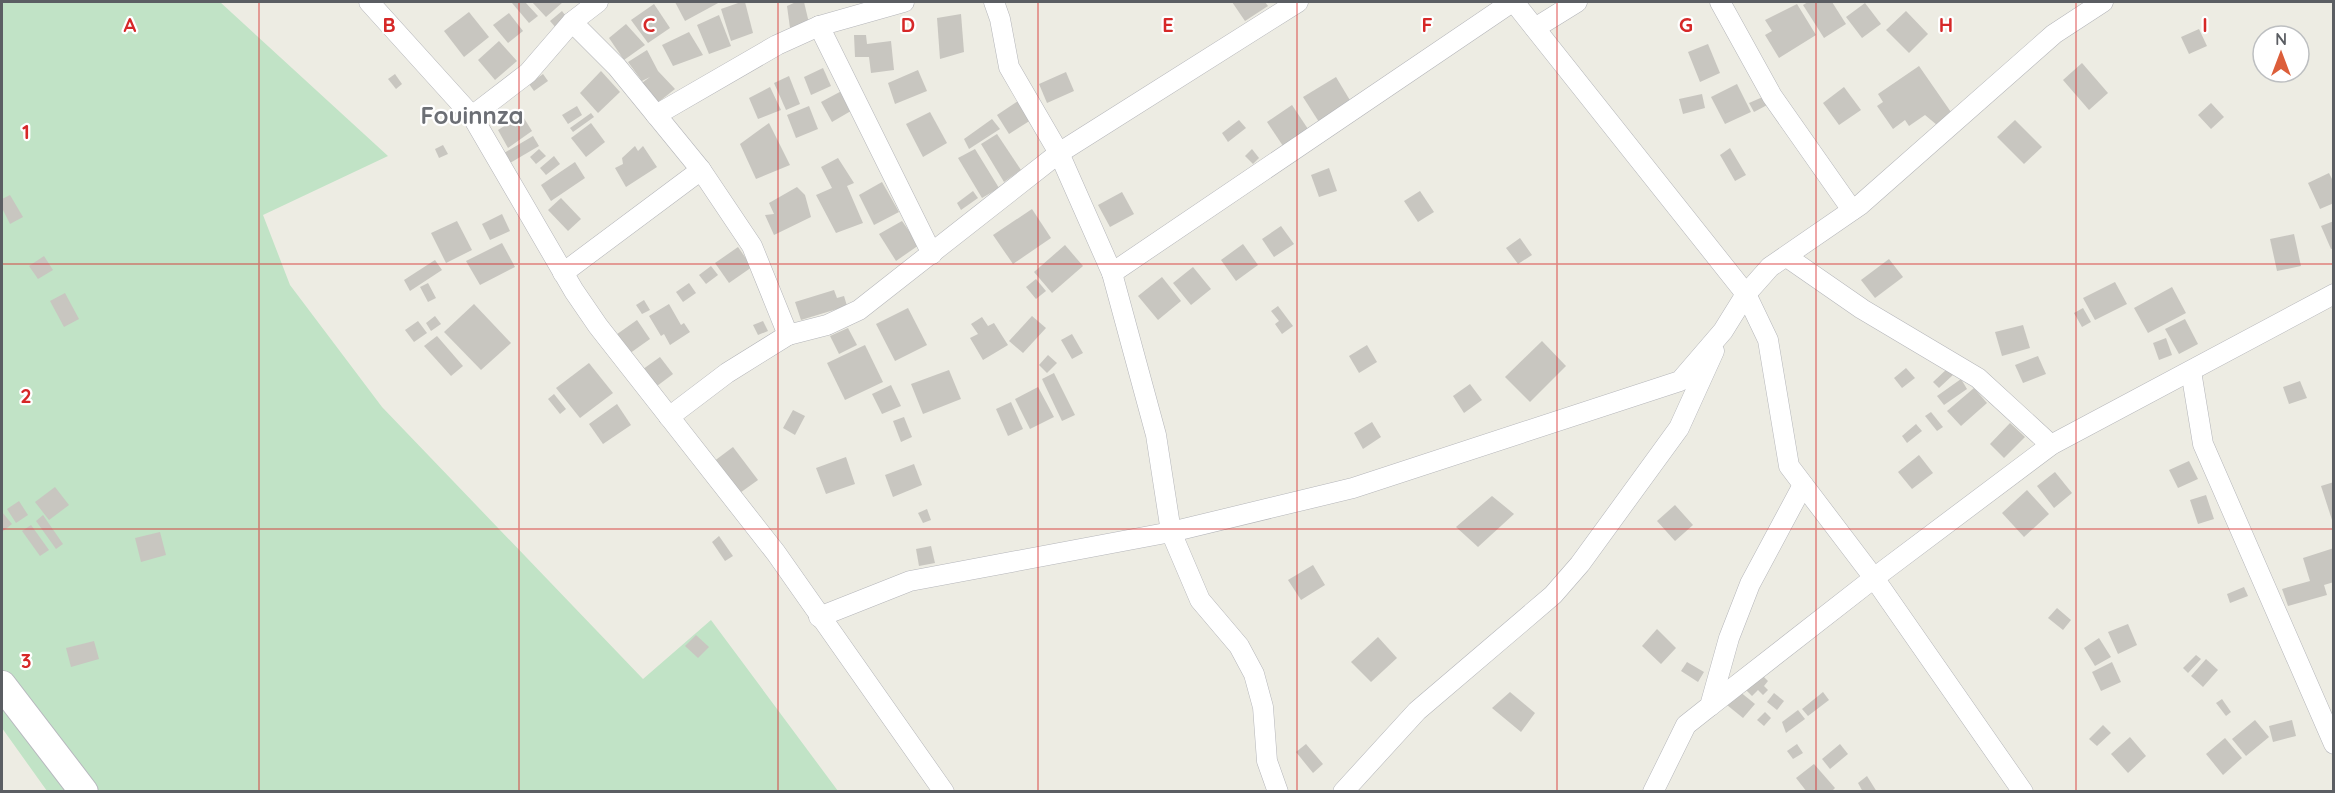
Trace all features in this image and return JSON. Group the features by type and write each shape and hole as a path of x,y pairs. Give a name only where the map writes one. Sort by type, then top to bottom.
{"main road":[{"path":"2,685 84,792"}],"street":[{"path":"369,2 472,116 563,273 597,326 776,553 944,792"},
{"path":"472,116 528,73 572,22 598,2"},
{"path":"656,115 777,45 819,26 904,2"},
{"path":"994,2 1000,19 1009,67 1059,153 1112,273 1156,435 1170,532 1200,600 1239,646 1254,674 1263,707 1267,761 1278,792"},
{"path":"669,417 727,373 788,335 848,316 932,254 1059,153 1298,2"},
{"path":"1112,273 1513,2 1746,294 1768,340 1789,466 1874,578 2023,792"},
{"path":"1535,28 1577,2"},
{"path":"1720,2 1772,96 1852,210"},
{"path":"1343,792 1417,711 1553,596 1580,564 1680,428 1723,331 1746,294 1770,267 1852,210 1967,108 2020,67 2054,34 2103,2"},
{"path":"572,22 617,68 701,170 749,240 788,335"},
{"path":"819,26 932,254"},
{"path":"563,273 701,170"},
{"path":"1787,257 1862,309 1978,378 2052,445"},
{"path":"1653,792 1686,725 1874,578 2052,445 2334,294"},
{"path":"819,617 909,581 1170,532 1353,488 1680,381 1723,331"},
{"path":"2191,371 2203,444 2334,744"},
{"path":"1710,706 1729,638 1750,584 1803,485"}],"green space":[{"path":"2,2 220,2 388,156 263,215 290,285 382,407 643,679 711,620 838,791 47,791 2,728"}],"building":[{"path":"525,2 538,16 529,23 512,3"},
{"path":"532,2 563,2 546,17"},
{"path":"675,2 720,2 685,21"},
{"path":"745,2 753,33 731,41 721,9"},
{"path":"796,2 804,2 809,23 790,28 787,6"},
{"path":"1232,2 1265,2 1268,6 1245,21"},
{"path":"1808,2 1832,2 1846,24 1824,38 1803,5"},
{"path":"1865,3 1881,24 1862,38 1846,17"},
{"path":"654,4 670,28 648,43 631,20"},
{"path":"1797,4 1816,35 1779,58 1765,35 1772,31 1765,20"},
{"path":"562,11 568,19 557,29 550,21"},
{"path":"1906,11 1928,34 1909,53 1886,30"},
{"path":"469,12 489,37 464,57 444,31"},
{"path":"509,13 523,31 508,43 493,25"},
{"path":"961,14 964,52 940,59 937,18"},
{"path":"719,15 731,46 709,54 697,25"},
{"path":"626,24 645,45 624,60 609,38"},
{"path":"2199,29 2207,46 2189,54 2181,37"},
{"path":"689,32 703,55 673,66 662,45"},
{"path":"854,35 866,35 867,44 891,41 894,70 871,73 869,57 855,57"},
{"path":"499,41 517,61 495,80 478,60"},
{"path":"1708,44 1720,73 1700,82 1688,52"},
{"path":"647,50 658,71 675,89 656,104 639,85 650,77 642,81 628,62"},
{"path":"2082,63 2108,93 2089,110 2063,80"},
{"path":"1919,66 1953,115 1937,125 1925,115 1909,126 1905,120 1893,129 1877,106 1883,102 1878,94"},
{"path":"823,68 831,86 811,95 804,77"},
{"path":"918,70 927,91 895,104 888,83"},
{"path":"601,71 620,92 598,113 580,93"},
{"path":"1066,72 1074,91 1047,103 1039,84"},
{"path":"395,74 402,84 396,89 388,79"},
{"path":"543,74 548,81 534,91 529,84"},
{"path":"789,76 800,104 786,110 774,83"},
{"path":"1336,77 1351,102 1319,122 1303,97"},
{"path":"1737,84 1751,112 1725,124 1711,97"},
{"path":"770,87 781,110 758,119 749,98"},
{"path":"849,87 856,108 832,122 821,102"},
{"path":"1844,87 1861,110 1839,125 1823,103"},
{"path":"1702,94 1705,108 1683,114 1679,99"},
{"path":"1765,96 1769,104 1754,112 1749,103"},
{"path":"1018,101 1031,120 1009,134 997,115"},
{"path":"2211,103 2224,117 2211,129 2198,115"},
{"path":"1292,105 1308,129 1283,146 1267,122"},
{"path":"577,106 582,115 568,124 562,115"},
{"path":"809,106 818,129 796,138 787,115"},
{"path":"930,112 947,143 923,157 906,124"},
{"path":"591,113 594,117 573,132 570,128"},
{"path":"522,115 532,131 508,148 498,130"},
{"path":"992,119 1000,129 969,149 964,139"},
{"path":"1239,120 1246,128 1228,142 1222,133"},
{"path":"2015,120 2042,147 2024,164 1997,137"},
{"path":"591,123 605,142 586,157 571,138"},
{"path":"769,123 790,165 756,179 740,144"},
{"path":"997,134 1021,170 1004,182 981,144"},
{"path":"533,136 539,146 510,163 504,153"},
{"path":"443,145 448,154 439,158 435,149"},
{"path":"635,146 638,151 643,146 657,167 626,187 615,168 623,164 622,158"},
{"path":"1730,148 1746,175 1735,181 1720,155"},
{"path":"539,149 546,156 536,164 530,157"},
{"path":"975,149 999,188 982,198 958,158"},
{"path":"1252,149 1259,158 1253,164 1245,156"},
{"path":"554,156 560,164 546,175 540,168"},
{"path":"838,158 854,183 847,186 863,223 836,233 816,195 832,188 821,167"},
{"path":"575,162 585,178 551,201 541,185"},
{"path":"1329,168 1337,191 1319,197 1311,175"},
{"path":"2329,173 2334,183 2334,203 2320,209 2308,183"},
{"path":"882,182 899,212 874,225 859,195"},
{"path":"797,187 805,195 811,217 774,235 765,215 774,214 769,203"},
{"path":"973,191 978,198 961,210 957,203"},
{"path":"1420,191 1434,212 1418,222 1404,201"},
{"path":"1122,192 1134,214 1110,227 1098,205"},
{"path":"10,195 23,217 10,224 2,208 2,199"},
{"path":"561,198 581,219 568,231 548,210"},
{"path":"1032,209 1051,238 1013,264 993,235"},
{"path":"502,214 510,231 490,240 482,224"},
{"path":"457,221 472,250 446,263 431,233"},
{"path":"902,221 919,245 896,261 879,234"},
{"path":"2334,221 2334,248 2331,249 2321,226"},
{"path":"1281,226 1294,244 1274,257 1262,239"},
{"path":"2294,234 2301,266 2277,271 2270,239"},
{"path":"1520,238 1532,255 1518,264 1506,248"},
{"path":"502,243 515,267 480,285 466,261"},
{"path":"1243,244 1258,265 1236,281 1221,260"},
{"path":"1065,245 1083,266 1052,293 1034,272"},
{"path":"738,247 752,267 729,283 715,263"},
{"path":"44,256 53,270 38,279 29,266"},
{"path":"1889,259 1903,277 1875,298 1861,280"},
{"path":"435,260 442,270 410,291 404,280"},
{"path":"711,266 718,275 706,284 699,275"},
{"path":"1193,267 1211,289 1191,305 1173,283"},
{"path":"1162,277 1181,301 1158,320 1138,296"},
{"path":"1036,279 1046,291 1036,299 1026,287"},
{"path":"2115,282 2127,304 2095,320 2083,298"},
{"path":"428,283 436,298 428,302 420,287"},
{"path":"689,283 696,293 683,302 676,292"},
{"path":"2172,287 2186,313 2148,333 2134,308"},
{"path":"834,290 837,298 844,296 847,306 801,320 795,302"},
{"path":"65,293 79,319 64,327 50,301"},
{"path":"644,300 650,310 642,314 636,305"},
{"path":"474,304 511,343 481,370 444,332"},
{"path":"669,304 681,325 684,323 690,332 670,345 664,334 661,336 649,316"},
{"path":"1278,306 1293,326 1282,334 1275,324 1279,321 1271,311"},
{"path":"908,308 927,345 895,361 876,324"},
{"path":"2083,308 2091,322 2082,327 2074,313"},
{"path":"435,316 441,324 431,331 426,323"},
{"path":"1032,316 1046,328 1023,353 1009,341"},
{"path":"982,317 988,326 994,323 1008,345 983,360 970,338 978,334 971,324"},
{"path":"2185,319 2198,344 2179,354 2165,329"},
{"path":"637,320 650,339 626,356 613,337"},
{"path":"418,321 427,333 414,342 405,330"},
{"path":"763,321 768,331 758,335 753,325"},
{"path":"2023,325 2030,348 2002,356 1995,332"},
{"path":"848,328 857,345 839,354 830,336"},
{"path":"1072,334 1083,353 1072,359 1061,340"},
{"path":"437,336 463,366 451,376 424,346"},
{"path":"2166,338 2172,355 2159,360 2153,343"},
{"path":"1542,341 1566,366 1530,402 1505,377"},
{"path":"865,345 883,382 845,400 827,363"},
{"path":"1367,345 1377,362 1359,373 1349,356"},
{"path":"1048,355 1057,363 1047,373 1039,365"},
{"path":"2038,356 2046,374 2023,383 2015,365"},
{"path":"660,357 673,374 653,389 639,372"},
{"path":"589,363 613,393 580,418 556,388"},
{"path":"1906,368 1915,378 1902,388 1894,378"},
{"path":"1948,368 1954,374 1939,388 1933,382"},
{"path":"949,370 961,399 923,414 911,384"},
{"path":"1054,373 1075,415 1062,421 1042,379"},
{"path":"1961,379 1967,389 1944,405 1937,396"},
{"path":"2300,381 2307,398 2289,404 2283,387"},
{"path":"1470,384 1482,400 1464,413 1453,396"},
{"path":"891,385 901,406 882,414 872,394"},
{"path":"1038,387 1054,417 1030,429 1015,399"},
{"path":"1974,388 1987,403 1961,426 1947,411"},
{"path":"554,394 566,409 560,414 548,399"},
{"path":"1011,402 1023,429 1008,436 996,409"},
{"path":"617,404 631,425 603,444 589,424"},
{"path":"793,410 805,416 795,435 783,428"},
{"path":"1931,412 1943,427 1937,431 1925,416"},
{"path":"904,417 912,437 901,442 893,421"},
{"path":"1372,422 1381,437 1363,449 1354,433"},
{"path":"2010,423 2025,437 2004,458 1990,444"},
{"path":"1916,424 1922,431 1907,443 1902,436"},
{"path":"733,447 758,480 737,495 713,462"},
{"path":"1919,455 1933,473 1912,489 1898,472"},
{"path":"846,457 855,484 826,494 816,468"},
{"path":"2189,461 2198,479 2178,488 2169,470"},
{"path":"914,464 922,485 893,497 885,475"},
{"path":"2055,472 2072,493 2054,508 2037,486"},
{"path":"2334,482 2334,522 2333,523 2321,486"},
{"path":"55,487 69,505 49,520 35,502"},
{"path":"2027,490 2049,514 2024,537 2002,513"},
{"path":"2206,495 2214,519 2198,524 2190,500"},
{"path":"1492,496 1514,514 1478,547 1456,527"},
{"path":"19,501 28,515 16,523 7,509"},
{"path":"1675,505 1693,525 1675,541 1657,521"},
{"path":"927,509 931,520 923,523 918,513"},
{"path":"2,512 12,524 2,532"},
{"path":"43,515 63,544 56,549 36,521"},
{"path":"31,525 49,550 40,556 22,531"},
{"path":"160,532 166,555 141,562 135,538"},
{"path":"719,536 733,556 725,561 712,542"},
{"path":"931,546 935,563 919,566 916,549"},
{"path":"2334,548 2334,582 2324,585 2327,595 2288,606 2282,589 2310,581 2303,558"},
{"path":"1313,565 1325,585 1301,600 1288,580"},
{"path":"2244,587 2248,596 2230,603 2227,594"},
{"path":"2057,608 2071,620 2063,630 2048,618"},
{"path":"2128,624 2137,645 2118,654 2108,632"},
{"path":"1657,629 1676,648 1661,664 1642,646"},
{"path":"696,635 709,647 698,658 685,646"},
{"path":"1378,637 1397,658 1371,682 1351,662"},
{"path":"2099,638 2111,657 2095,666 2084,648"},
{"path":"94,641 99,659 71,667 66,648"},
{"path":"2196,655 2201,659 2188,673 2183,668"},
{"path":"2206,659 2218,670 2203,687 2191,676"},
{"path":"1687,662 1704,672 1698,682 1681,671"},
{"path":"2112,662 2121,682 2101,691 2092,672"},
{"path":"1759,672 1768,681 1764,686 1768,690 1763,695 1758,690 1752,696 1744,688"},
{"path":"1739,691 1755,704 1743,718 1727,705"},
{"path":"1510,692 1535,713 1521,732 1492,708"},
{"path":"1823,692 1829,700 1808,716 1802,709"},
{"path":"1774,693 1784,701 1777,710 1767,702"},
{"path":"2222,699 2231,712 2226,716 2216,703"},
{"path":"1798,710 1805,719 1786,733 1782,722"},
{"path":"1765,712 1771,718 1764,726 1757,720"},
{"path":"2255,720 2269,737 2246,756 2232,739"},
{"path":"2292,720 2296,736 2273,742 2269,726"},
{"path":"2103,725 2111,733 2097,746 2089,739"},
{"path":"2130,737 2146,756 2128,773 2111,754"},
{"path":"2225,738 2242,758 2223,775 2206,754"},
{"path":"1306,744 1323,764 1313,773 1296,752"},
{"path":"1797,744 1803,753 1793,759 1787,751"},
{"path":"1840,744 1848,754 1830,769 1822,759"},
{"path":"1814,764 1835,788 1831,792 1807,792 1796,778"},
{"path":"1867,776 1877,792 1863,792 1858,783"}],"district":[{"name":"Fouinnza","path":"472,116"}]}
